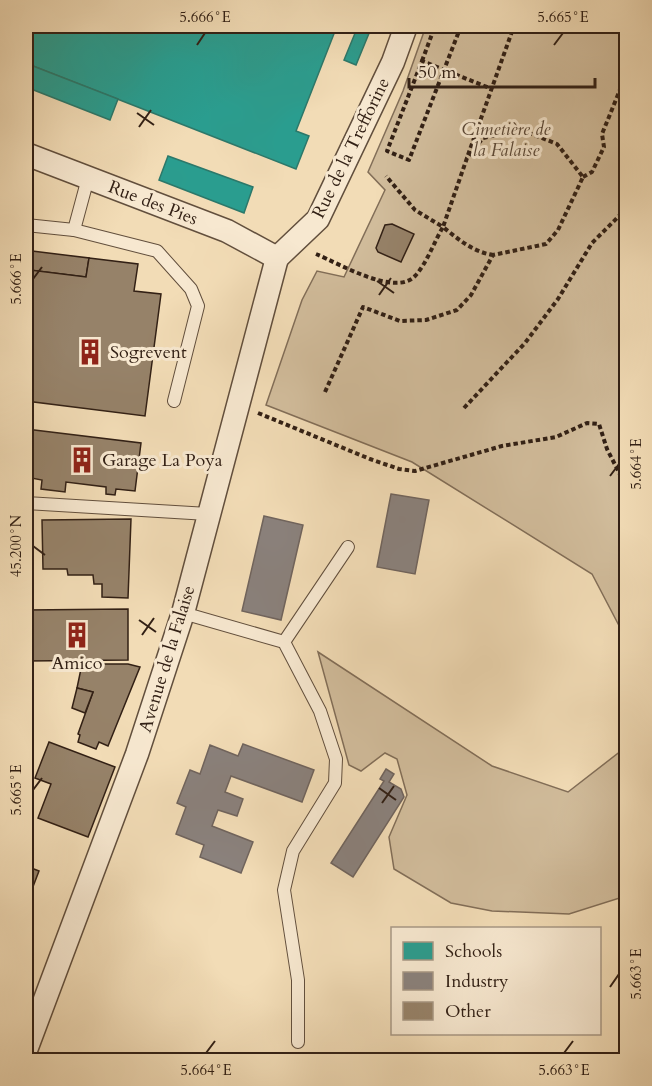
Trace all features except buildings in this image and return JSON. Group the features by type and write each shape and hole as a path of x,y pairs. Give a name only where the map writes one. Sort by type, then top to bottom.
{"street":[{"name":"Rue de la Trefforine","path":"278,258 318,219 393,62 406,26"},
{"name":"Rue des Pies","path":"26,154 227,231 278,258"},
{"name":"Avenue de la Falaise","path":"26,1050 137,754 183,613 278,258"}],"lane":[{"path":"74,230 88,178"},
{"path":"26,225 74,230 157,251 191,289 198,306 174,401"},
{"path":"26,502 208,514"},
{"path":"284,642 348,548"},
{"path":"183,613 284,642 320,711 336,759 335,783 293,851 284,890 298,980 298,1042"}],"path":[{"path":"435,26 387,151 409,160 460,26"},
{"path":"316,254 389,284 404,284 415,276 443,227 514,26"},
{"path":"422,61 492,89"},
{"path":"386,176 415,210 443,227 461,242 483,254 493,255 546,244 558,230 583,177 592,172 604,147 602,134 627,75"},
{"path":"467,158 483,138 505,133 532,134 557,144 583,177"},
{"path":"464,408 525,343 558,299 592,243 627,209"},
{"path":"325,392 363,307 400,321 426,320 457,310 471,295 493,255"},
{"path":"238,406 370,459 399,469 415,471 501,446 556,437 587,423 599,423 607,449 627,486"}],"green space":[{"name":"Cimetière de la Falaise","path":"426,26 626,26 626,639 592,574 412,462 266,405 302,300 317,271 344,277 385,190 368,172 403,91"},
{"path":"318,652 492,766 568,792 626,747 626,896 569,914 492,911 451,903 394,869 389,837 407,795 397,759 385,753 361,771 349,765"}],"place":[{"name":"Sogrevent","path":"90,352"},
{"name":"Garage La Poya","path":"82,460"},
{"name":"Amico","path":"77,635"}]}
